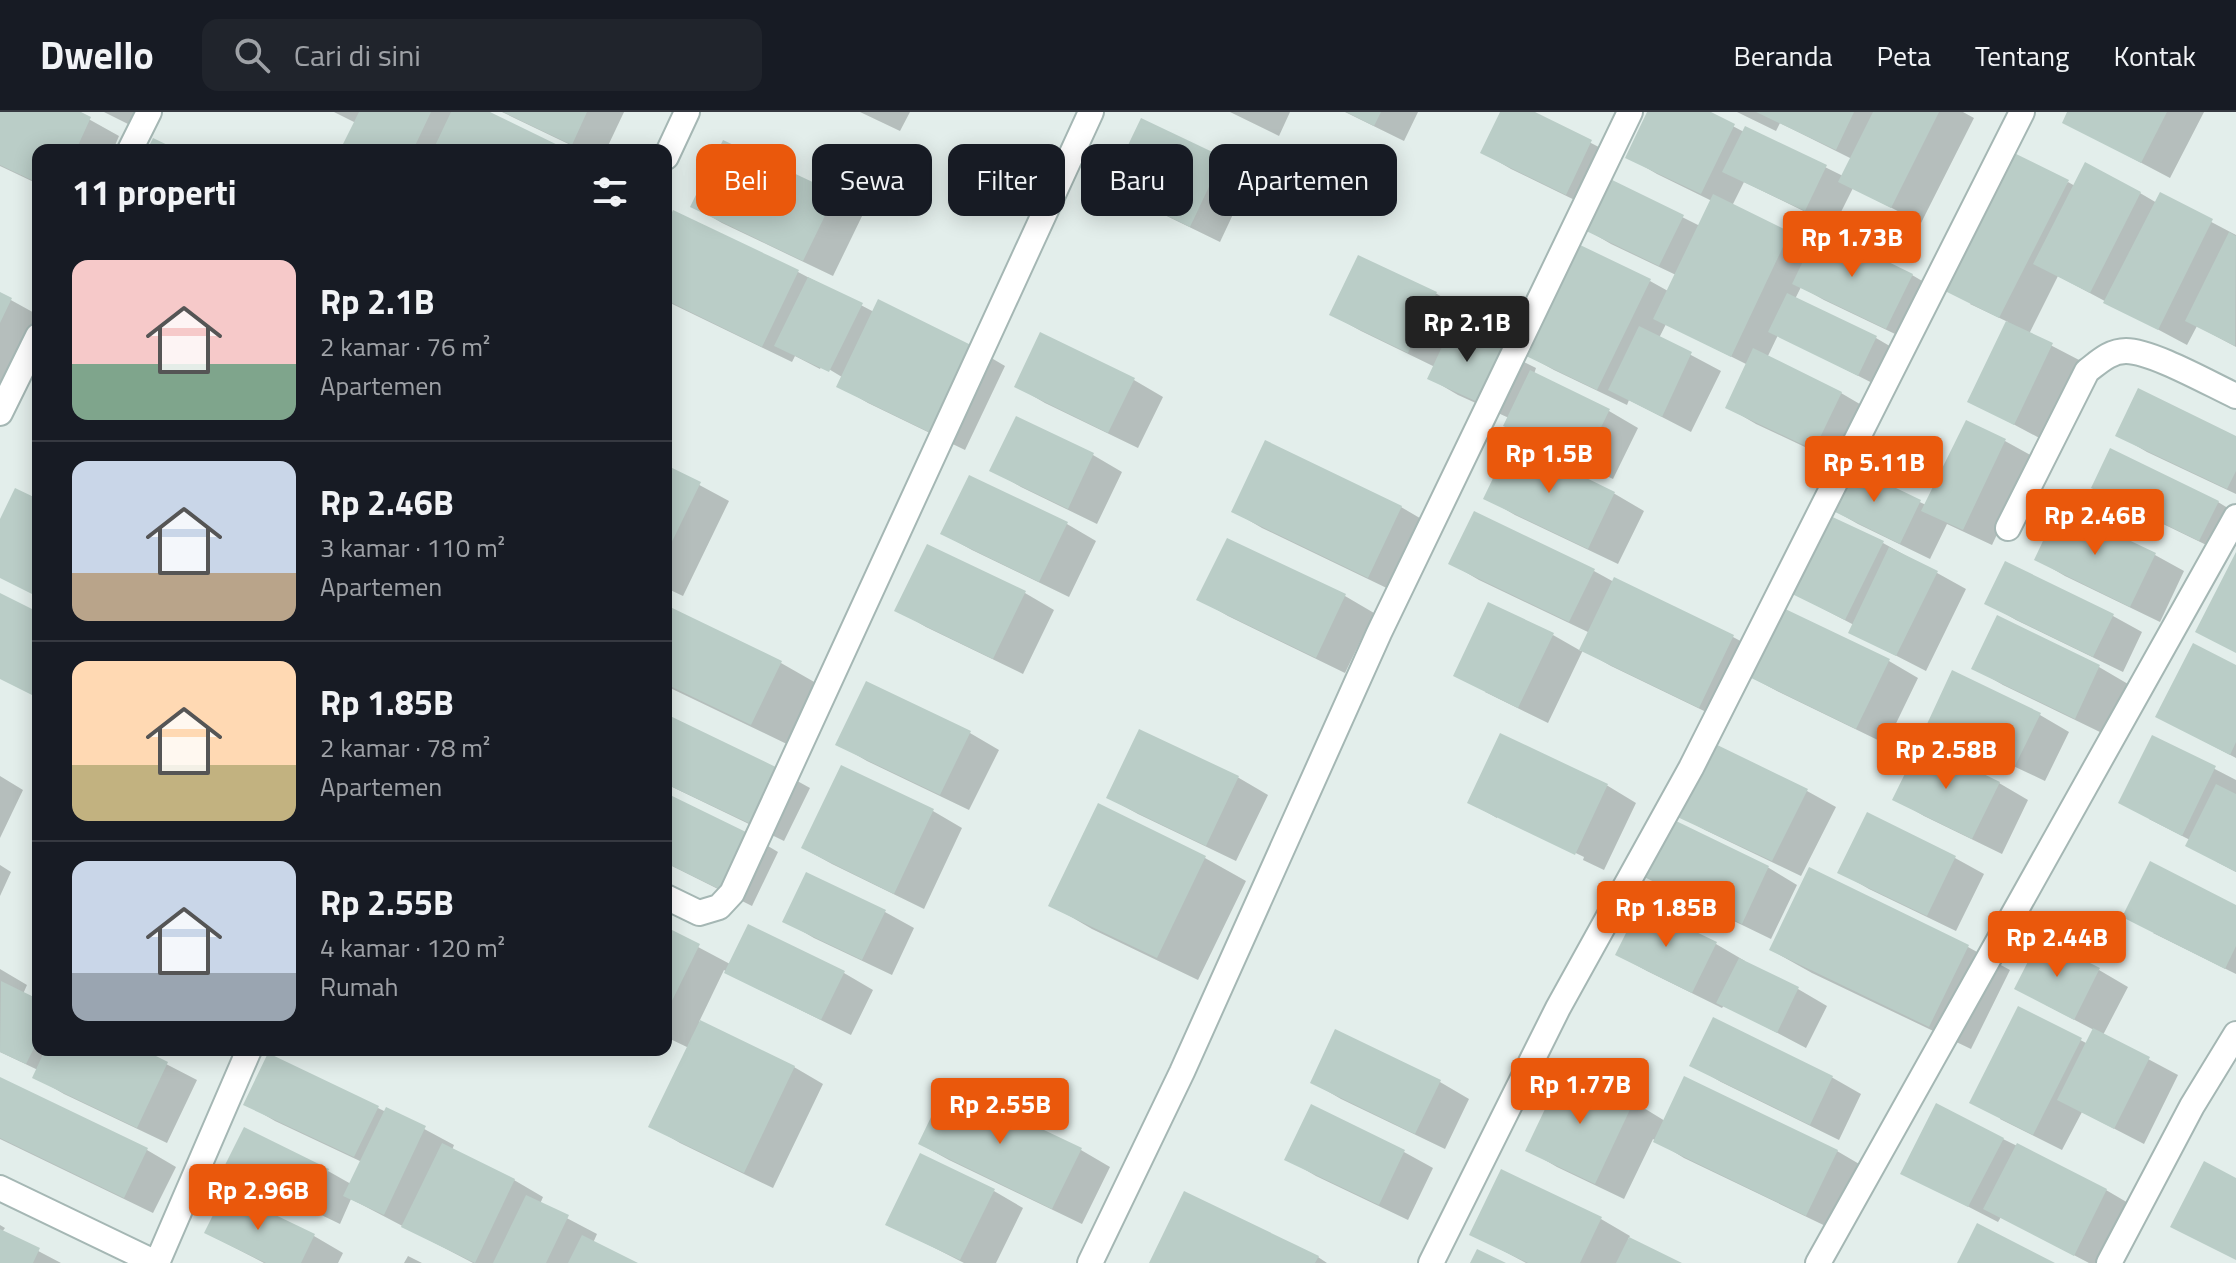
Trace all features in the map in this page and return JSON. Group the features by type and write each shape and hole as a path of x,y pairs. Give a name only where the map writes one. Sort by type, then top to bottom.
{"street":[{"path":"133,144 149,112"},
{"path":"672,144 687,112"},
{"path":"672,900 699,913 719,907 732,893 1091,112"},
{"path":"1090,1263 1182,1072 1379,633 1630,112"},
{"path":"1431,1263 1558,1008 1691,768 2022,112"},
{"path":"0,413 32,348"},
{"path":"2008,528 2087,371 2106,356 2124,351 2147,354 2236,396"},
{"path":"1818,1263 2236,517"},
{"path":"2109,1263 2192,1106 2236,1034"},
{"path":"0,1188 156,1263 246,1056"}],"building":[{"path":"0,112 81,112 91,117 79,144 32,144 32,180 0,165"},
{"path":"359,112 431,112 416,144 343,144"},
{"path":"451,112 490,112 556,144 436,144"},
{"path":"503,112 587,112 570,144"},
{"path":"1346,112 1381,112 1374,126"},
{"path":"1500,112 1535,112 1592,140 1566,195 1480,153"},
{"path":"1647,112 1711,112 1735,124 1701,194 1625,158"},
{"path":"1756,112 1854,112 1836,150"},
{"path":"1873,112 1939,112 1891,208 1838,182"},
{"path":"2067,112 2167,112 2141,163 2062,123"},
{"path":"1141,118 1209,150 1209,187 1190,227 1167,216 1193,216 1193,144 1129,144"},
{"path":"1745,126 1827,165 1805,211 1722,172"},
{"path":"153,138 166,144 150,144"},
{"path":"2008,150 2069,180 1999,318 1939,288"},
{"path":"2085,162 2141,192 2090,293 2033,264"},
{"path":"796,174 812,182 812,216 825,216 803,261 709,216 796,216"},
{"path":"1604,176 1684,215 1659,266 1580,228"},
{"path":"2160,192 2213,219 2158,330 2103,303"},
{"path":"1713,194 1790,232 1731,357 1653,319"},
{"path":"696,195 696,210 690,207"},
{"path":"672,212 799,270 762,347 672,303"},
{"path":"1819,228 1913,274 1886,329 1792,284"},
{"path":"2229,232 2236,236 2235,346 2185,321"},
{"path":"1576,243 1651,279 1597,390 1522,354"},
{"path":"1358,255 1437,292 1408,353 1329,315"},
{"path":"808,277 863,303 829,372 774,346"},
{"path":"0,292 12,298 0,323"},
{"path":"1787,293 1877,336 1858,376 1768,332"},
{"path":"878,299 977,348 935,435 836,387"},
{"path":"2006,321 2053,343 2014,425 1967,402"},
{"path":"1453,323 1508,350 1482,404 1427,379"},
{"path":"1639,326 1692,352 1662,417 1608,390"},
{"path":"1040,332 1135,378 1108,433 1014,387"},
{"path":"1753,348 1842,392 1814,450 1725,408"},
{"path":"1530,370 1610,409 1583,464 1503,426"},
{"path":"2138,388 2236,436 2236,471 2227,489 2115,436"},
{"path":"1016,416 1094,453 1068,509 989,471"},
{"path":"1966,420 2006,439 1963,530 1921,511"},
{"path":"1265,440 1402,506 1368,578 1231,512"},
{"path":"1511,441 1615,492 1588,549 1483,499"},
{"path":"2110,448 2219,501 2199,541 2091,488"},
{"path":"1848,465 1921,500 1900,544 1827,508"},
{"path":"672,468 701,482 672,542"},
{"path":"969,475 1068,522 1039,582 940,534"},
{"path":"15,488 32,496 32,594 0,578 0,519"},
{"path":"2059,507 2156,553 2130,607 2034,560"},
{"path":"1474,511 1595,569 1569,622 1448,564"},
{"path":"1824,513 1884,541 1845,620 1786,591"},
{"path":"1227,538 1346,594 1316,658 1196,600"},
{"path":"927,544 1026,591 993,659 894,611"},
{"path":"1889,547 1938,571 1896,656 1848,633"},
{"path":"2236,552 2236,653 2195,632"},
{"path":"2005,561 2114,614 2093,657 1984,604"},
{"path":"1614,577 1734,635 1699,708 1579,650"},
{"path":"0,593 32,609 32,695 0,679"},
{"path":"1488,602 1554,633 1518,708 1453,676"},
{"path":"1779,606 1890,659 1856,729 1745,675"},
{"path":"672,608 782,661 751,725 672,687"},
{"path":"1997,615 2100,665 2075,719 1971,669"},
{"path":"2193,643 2236,665 2236,742 2230,755 2155,717"},
{"path":"1952,670 2041,713 2015,766 1927,724"},
{"path":"866,681 971,731 940,795 835,745"},
{"path":"672,717 782,770 755,826 672,787"},
{"path":"1139,729 1239,776 1206,846 1106,798"},
{"path":"1500,733 1608,784 1575,855 1467,803"},
{"path":"2152,735 2216,766 2182,836 2118,803"},
{"path":"1709,741 1808,789 1772,861 1673,815"},
{"path":"1920,743 2000,782 1972,839 1892,800"},
{"path":"841,765 934,809 894,894 801,848"},
{"path":"2216,784 2236,794 2236,872 2185,846"},
{"path":"672,796 750,834 723,891 672,866"},
{"path":"1098,803 1206,856 1157,958 1048,906"},
{"path":"1867,812 1956,856 1927,916 1837,873"},
{"path":"1672,819 1769,866 1742,924 1644,877"},
{"path":"2150,861 2236,905 2236,946 2225,969 2122,917"},
{"path":"1809,867 1969,945 1929,1027 1769,950"},
{"path":"806,872 886,910 862,960 782,922"},
{"path":"1640,905 1717,942 1692,993 1615,955"},
{"path":"748,924 845,971 821,1020 724,973"},
{"path":"672,930 700,944 672,1001"},
{"path":"2040,938 2100,968 2074,1020 2014,989"},
{"path":"1739,958 1799,987 1777,1033 1716,1003"},
{"path":"1,981 32,996 32,1052 26,1064 0,1052"},
{"path":"2018,1006 2082,1038 2033,1135 1969,1103"},
{"path":"1713,1017 1833,1076 1810,1125 1689,1066"},
{"path":"700,1020 795,1066 744,1173 648,1127"},
{"path":"2093,1028 2150,1057 2114,1129 2057,1100"},
{"path":"1335,1029 1441,1080 1415,1134 1310,1083"},
{"path":"42,1056 156,1056 168,1062 137,1128 32,1078"},
{"path":"267,1056 274,1056 379,1106 354,1157 243,1105"},
{"path":"1565,1067 1634,1101 1595,1184 1525,1151"},
{"path":"1684,1076 1838,1150 1806,1216 1653,1142"},
{"path":"0,1077 148,1148 124,1198 0,1138"},
{"path":"947,1084 1082,1148 1052,1209 918,1144"},
{"path":"1936,1103 2004,1138 1968,1207 1900,1174"},
{"path":"1311,1104 1405,1150 1379,1205 1284,1160"},
{"path":"386,1107 426,1126 384,1215 343,1196"},
{"path":"244,1127 329,1169 310,1208 224,1167"},
{"path":"442,1143 515,1179 475,1263 401,1227"},
{"path":"2017,1143 2107,1189 2074,1256 1983,1209"},
{"path":"920,1153 995,1189 960,1260 885,1225"},
{"path":"2204,1161 2236,1178 2236,1260 2170,1227"},
{"path":"1501,1169 1602,1217 1580,1263 1528,1263 1469,1235"},
{"path":"225,1191 315,1234 301,1263 266,1263 204,1233"},
{"path":"1184,1191 1319,1256 1315,1263 1149,1263"},
{"path":"526,1195 569,1215 546,1263 493,1263"},
{"path":"1977,1223 2055,1263 1957,1263"},
{"path":"0,1229 40,1248 33,1263 0,1263"},
{"path":"582,1235 638,1263 568,1263"},
{"path":"1629,1237 1682,1263 1616,1263"},
{"path":"1477,1249 1506,1263 1470,1263"}]}
